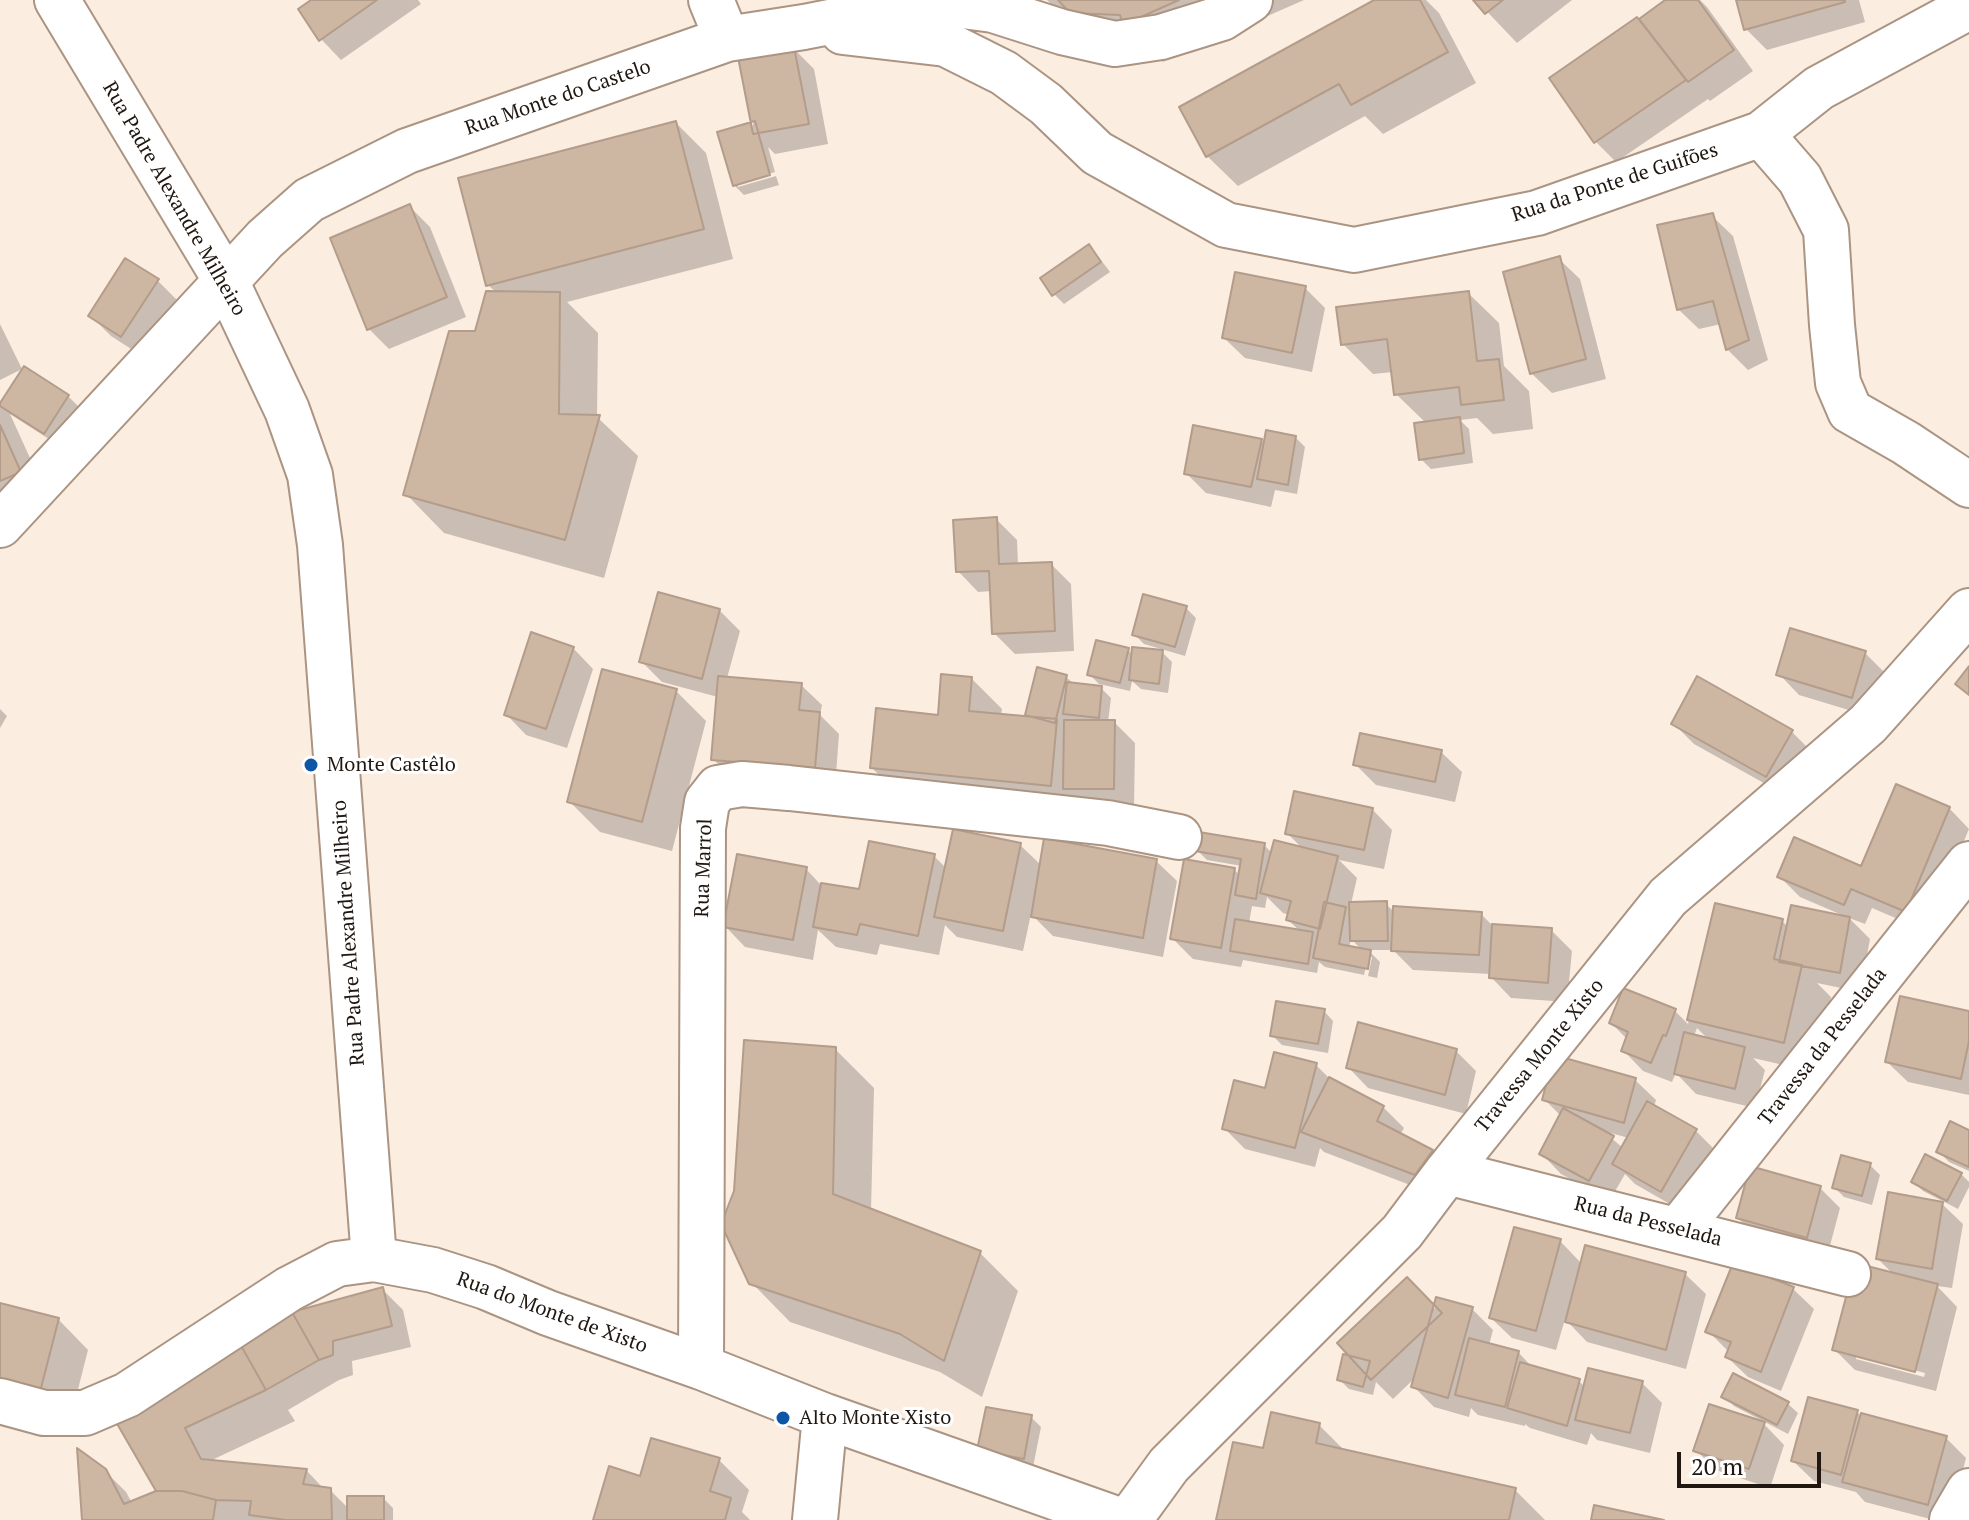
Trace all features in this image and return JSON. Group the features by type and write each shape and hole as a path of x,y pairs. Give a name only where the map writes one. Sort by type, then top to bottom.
{"street":[{"name":"Rua Padre Alexandre Milheiro","path":"57,0 226,281 287,410 310,475 320,545 374,1259"},
{"name":"Rua Monte do Castelo","path":"0,525 265,239 309,200 407,151 719,19 804,27 933,2 993,10 1062,32 1115,44 1161,37 1222,18 1250,0"},
{"name":"Rua da Ponte de Guifões","path":"804,27 946,44 1004,73 1046,104 1097,153 1226,225 1354,250 1537,213 1761,134 1819,88 1969,7"},
{"path":"1761,134 1800,179 1826,230 1838,383 1850,411 1969,485"},
{"name":"Travessa Monte Xisto","path":"1129,1520 1169,1465 1402,1232 1668,897 1868,724 1969,611"},
{"name":"Rua Marrol","path":"701,1367 703,828 707,802 718,788 742,784 819,791 1108,823 1179,837"},
{"name":"Travessa da Pesselada","path":"1678,1230 1969,864"},
{"name":"Rua da Pesselada","path":"1447,1172 1848,1274"},
{"name":"Rua do Monte de Xisto","path":"0,1401 44,1413 85,1413 127,1395 289,1289 337,1264 374,1259 433,1270 486,1287 825,1416 1119,1520"},
{"path":"815,1520 825,1416"},
{"path":"1952,1520 1969,1491"}],"building":[{"path":"311,0 377,0 319,41 298,9"},
{"path":"1058,0 1179,0 1123,25 1120,15 1070,13"},
{"path":"1374,0 1420,0 1448,52 1351,105 1339,84 1206,157 1179,107"},
{"path":"1473,0 1503,0 1485,14"},
{"path":"1665,0 1698,0 1734,50 1688,82 1639,19"},
{"path":"1736,0 1845,0 1845,2 1744,30"},
{"path":"1637,17 1686,80 1594,143 1549,78"},
{"path":"794,47 809,124 753,134 738,57"},
{"path":"676,121 704,229 486,286 458,178"},
{"path":"755,121 770,175 733,186 717,132"},
{"path":"410,204 447,297 367,330 330,238"},
{"path":"1713,213 1749,340 1726,350 1713,301 1677,310 1657,225"},
{"path":"1089,244 1101,262 1052,296 1040,278"},
{"path":"1560,256 1586,359 1530,374 1503,272"},
{"path":"125,258 159,279 121,337 88,316"},
{"path":"1235,272 1306,286 1292,353 1222,338"},
{"path":"486,291 560,292 559,414 600,415 565,540 403,495 449,331 475,331"},
{"path":"1469,291 1477,361 1499,359 1504,400 1461,405 1459,387 1394,395 1387,339 1341,345 1336,307"},
{"path":"24,366 69,395 44,434 0,406"},
{"path":"1460,417 1464,453 1419,460 1414,423"},
{"path":"0,425 21,472 0,481"},
{"path":"1193,425 1262,439 1251,487 1184,474"},
{"path":"1266,430 1296,436 1288,485 1257,479"},
{"path":"997,517 999,564 1052,562 1055,631 992,634 989,571 956,572 953,520"},
{"path":"658,592 720,609 702,679 639,662"},
{"path":"1143,594 1187,606 1175,647 1132,635"},
{"path":"1790,628 1866,651 1852,698 1776,675"},
{"path":"531,632 574,647 546,729 504,715"},
{"path":"1096,640 1129,648 1120,683 1087,675"},
{"path":"1132,647 1163,650 1159,684 1129,680"},
{"path":"1969,666 1969,695 1955,684"},
{"path":"1037,667 1067,675 1055,723 1025,715"},
{"path":"602,669 677,689 642,822 567,802"},
{"path":"941,674 972,677 969,711 1057,719 1051,786 870,768 876,708 938,715"},
{"path":"718,676 802,683 799,710 820,712 815,768 711,760"},
{"path":"1697,676 1793,730 1766,777 1671,724"},
{"path":"1067,682 1102,686 1099,718 1063,714"},
{"path":"1064,720 1115,720 1114,789 1063,789"},
{"path":"1360,733 1442,750 1435,782 1353,765"},
{"path":"1896,784 1950,807 1906,912 1851,889 1844,905 1777,877 1794,837 1861,866"},
{"path":"1294,791 1373,808 1364,850 1285,834"},
{"path":"953,829 1021,843 1003,931 934,917"},
{"path":"1199,832 1265,843 1256,899 1235,895 1241,859 1195,851"},
{"path":"1044,838 1157,859 1143,938 1031,917"},
{"path":"1274,840 1338,856 1320,929 1286,920 1291,901 1260,893"},
{"path":"869,841 935,854 918,936 860,924 857,935 813,927 821,883 859,889"},
{"path":"737,854 807,867 793,940 723,927"},
{"path":"1184,859 1235,868 1221,948 1170,939"},
{"path":"1387,901 1388,941 1350,941 1349,902"},
{"path":"1324,902 1346,907 1339,944 1371,950 1368,969 1313,958"},
{"path":"1715,903 1783,919 1774,959 1802,965 1784,1043 1687,1020"},
{"path":"1791,905 1850,917 1840,973 1779,962"},
{"path":"1393,906 1482,912 1479,955 1391,951"},
{"path":"1235,919 1313,932 1308,964 1230,951"},
{"path":"1492,924 1552,928 1548,983 1489,978"},
{"path":"1623,988 1676,1009 1651,1063 1621,1051 1628,1032 1609,1023"},
{"path":"1900,996 1969,1011 1969,1041 1961,1079 1885,1062"},
{"path":"1276,1001 1325,1009 1318,1044 1270,1036"},
{"path":"1358,1022 1457,1049 1445,1095 1346,1068"},
{"path":"1684,1032 1745,1047 1735,1089 1674,1074"},
{"path":"744,1040 836,1047 833,1194 981,1251 944,1361 900,1334 749,1284 721,1224 734,1191"},
{"path":"1274,1052 1317,1063 1295,1148 1222,1129 1234,1080 1265,1088"},
{"path":"1554,1055 1636,1078 1624,1123 1542,1100"},
{"path":"1329,1077 1384,1106 1377,1121 1433,1150 1415,1175 1301,1132"},
{"path":"1647,1101 1697,1129 1661,1192 1612,1164"},
{"path":"1563,1108 1614,1136 1589,1181 1539,1154"},
{"path":"1950,1121 1969,1130 1969,1167 1936,1152"},
{"path":"1925,1154 1962,1173 1947,1201 1911,1182"},
{"path":"1841,1155 1871,1163 1862,1196 1832,1188"},
{"path":"1750,1166 1821,1186 1807,1238 1736,1218"},
{"path":"1888,1192 1943,1202 1932,1269 1876,1259"},
{"path":"1514,1227 1561,1239 1536,1331 1489,1318"},
{"path":"1585,1245 1686,1272 1666,1350 1565,1322"},
{"path":"1733,1263 1794,1287 1761,1372 1725,1357 1731,1342 1705,1332"},
{"path":"1855,1263 1938,1284 1915,1372 1832,1350"},
{"path":"1407,1277 1442,1313 1371,1380 1337,1343"},
{"path":"383,1287 392,1326 333,1341 333,1355 319,1360 292,1312"},
{"path":"1436,1297 1473,1307 1448,1398 1411,1387"},
{"path":"0,1303 59,1318 40,1392 0,1382"},
{"path":"292,1312 319,1360 266,1390 239,1342"},
{"path":"1469,1338 1519,1351 1505,1407 1455,1395"},
{"path":"239,1342 266,1390 185,1428 201,1459 307,1469 303,1484 331,1488 332,1520 286,1520 249,1515 251,1501 216,1500 182,1491 156,1491 116,1422"},
{"path":"1343,1354 1370,1361 1363,1387 1337,1380"},
{"path":"1520,1362 1580,1379 1567,1426 1507,1408"},
{"path":"1588,1368 1643,1381 1630,1433 1575,1420"},
{"path":"1733,1373 1789,1402 1777,1425 1721,1397"},
{"path":"1808,1397 1858,1410 1841,1475 1791,1461"},
{"path":"1709,1404 1765,1422 1749,1469 1693,1451"},
{"path":"986,1407 1032,1415 1024,1459 977,1450"},
{"path":"1271,1412 1320,1423 1316,1443 1516,1488 1509,1520 1216,1520 1233,1442 1263,1448"},
{"path":"1861,1413 1947,1436 1928,1505 1842,1482"},
{"path":"651,1438 720,1458 710,1491 731,1498 725,1520 593,1520 609,1466 640,1476"},
{"path":"77,1448 106,1469 124,1504 156,1491 182,1491 216,1500 213,1520 82,1520"},
{"path":"347,1496 384,1496 384,1520 347,1520"},
{"path":"1594,1505 1664,1520 1591,1520"}],"place":[{"name":"Monte Castêlo","path":"311,765"},
{"name":"Alto Monte Xisto","path":"783,1418"}]}
